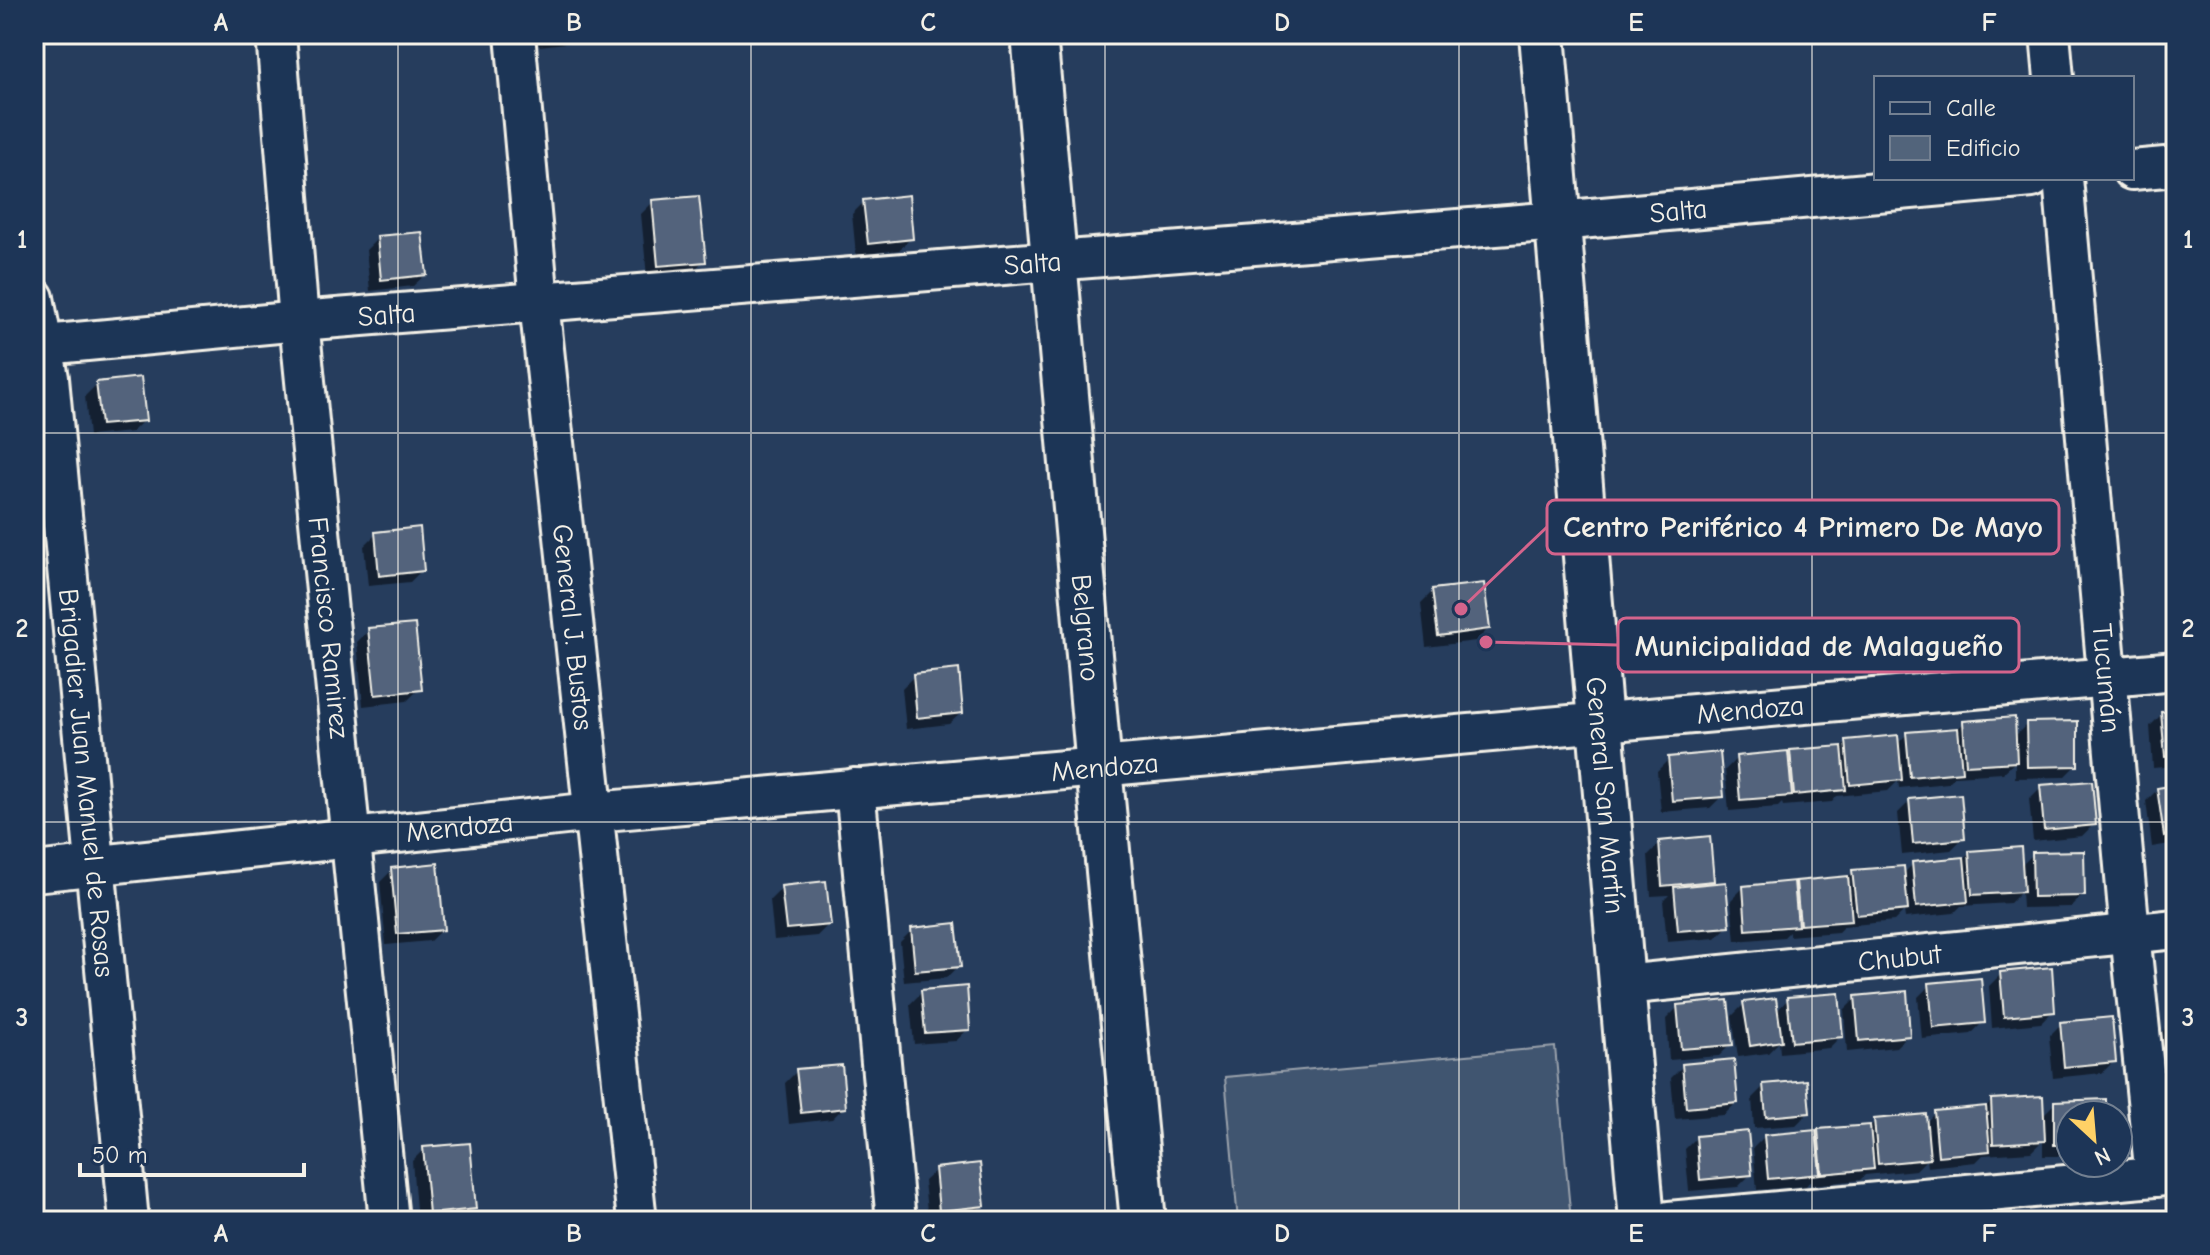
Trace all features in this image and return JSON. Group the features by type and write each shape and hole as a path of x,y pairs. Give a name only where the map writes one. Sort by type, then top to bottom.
{"main road":[{"name":"Belgrano","path":"1034,34 1143,1221"},
{"name":"General San Martín","path":"1542,34 1642,1221"}],"street":[{"name":"Francisco Ramirez","path":"276,34 299,321 389,1221"},
{"name":"General J. Bustos","path":"515,34 539,302 637,1221"},
{"path":"2050,34 2054,76"},
{"path":"2134,170 2176,166"},
{"name":"Salta","path":"38,346 299,321 1054,263 2010,180"},
{"name":"Tucumán","path":"2063,180 2130,933 2165,1176"},
{"name":"Brigadier Juan Manuel de Rosas","path":"34,298 38,346 49,378 129,1221"},
{"name":"Mendoza","path":"34,872 594,812 2176,671"},
{"path":"855,788 896,1221"},
{"name":"Chubut","path":"1623,985 2176,929"},
{"path":"1669,1221 2165,1176"}],"shaded area":[{"path":"1555,1047 1571,1221 1238,1221 1225,1077"}],"building":[{"path":"909,195 913,239 868,244 863,200"},
{"path":"699,196 706,262 658,266 652,200"},
{"path":"422,232 427,275 381,280 377,236"},
{"path":"141,377 146,421 101,425 96,382"},
{"path":"420,527 424,571 379,576 375,532"},
{"path":"1484,583 1490,629 1438,636 1432,589"},
{"path":"415,624 422,690 375,695 368,628"},
{"path":"959,669 963,713 917,718 913,674"},
{"path":"2176,711 2176,756 2165,757 2161,712"},
{"path":"2015,717 2017,762 1966,765 1963,721"},
{"path":"2078,721 2078,766 2027,767 2026,722"},
{"path":"1958,728 1962,772 1910,777 1906,732"},
{"path":"1898,735 1902,780 1850,785 1846,740"},
{"path":"1842,746 1846,790 1794,795 1790,750"},
{"path":"1788,751 1792,796 1740,800 1736,756"},
{"path":"1720,752 1724,797 1672,801 1668,757"},
{"path":"2092,781 2096,825 2044,830 2040,785"},
{"path":"2176,785 2176,834 2164,836 2157,788"},
{"path":"1961,794 1965,839 1913,844 1909,799"},
{"path":"1710,836 1714,881 1662,886 1659,841"},
{"path":"2021,847 2024,892 1972,895 1969,851"},
{"path":"2084,851 2085,896 2033,897 2032,852"},
{"path":"1964,857 1968,902 1916,907 1912,862"},
{"path":"438,863 444,930 397,934 391,868"},
{"path":"1904,866 1908,910 1857,915 1852,870"},
{"path":"1848,876 1852,921 1800,925 1796,881"},
{"path":"826,881 831,925 786,929 781,886"},
{"path":"1794,881 1798,926 1746,930 1743,886"},
{"path":"1726,882 1730,927 1678,931 1674,887"},
{"path":"956,923 961,967 915,971 911,928"},
{"path":"2052,967 2055,1012 2004,1017 2000,972"},
{"path":"1981,978 1985,1023 1933,1028 1929,983"},
{"path":"967,986 970,1030 925,1033 921,990"},
{"path":"1907,991 1910,1036 1859,1041 1855,996"},
{"path":"1839,993 1843,1037 1792,1042 1787,997"},
{"path":"1776,998 1782,1041 1750,1046 1743,1002"},
{"path":"1728,1000 1733,1045 1681,1049 1677,1005"},
{"path":"2112,1017 2116,1062 2064,1067 2060,1022"},
{"path":"1734,1059 1738,1103 1686,1108 1682,1064"},
{"path":"842,1065 846,1108 801,1113 796,1069"},
{"path":"1807,1080 1810,1113 1766,1117 1763,1084"},
{"path":"2043,1096 2045,1141 1993,1144 1991,1099"},
{"path":"1986,1106 1990,1151 1938,1156 1934,1111"},
{"path":"1926,1114 1930,1159 1878,1164 1874,1119"},
{"path":"1870,1125 1874,1169 1822,1174 1818,1129"},
{"path":"1816,1130 1820,1174 1768,1179 1764,1135"},
{"path":"1748,1131 1752,1175 1700,1180 1696,1136"},
{"path":"470,1143 476,1209 429,1214 423,1147"},
{"path":"980,1163 985,1206 939,1211 935,1168"}],"place":[{"name":"Centro Periférico 4 Primero De Mayo","path":"1461,609"},
{"name":"Municipalidad de Malagueño","path":"1486,642"}]}
